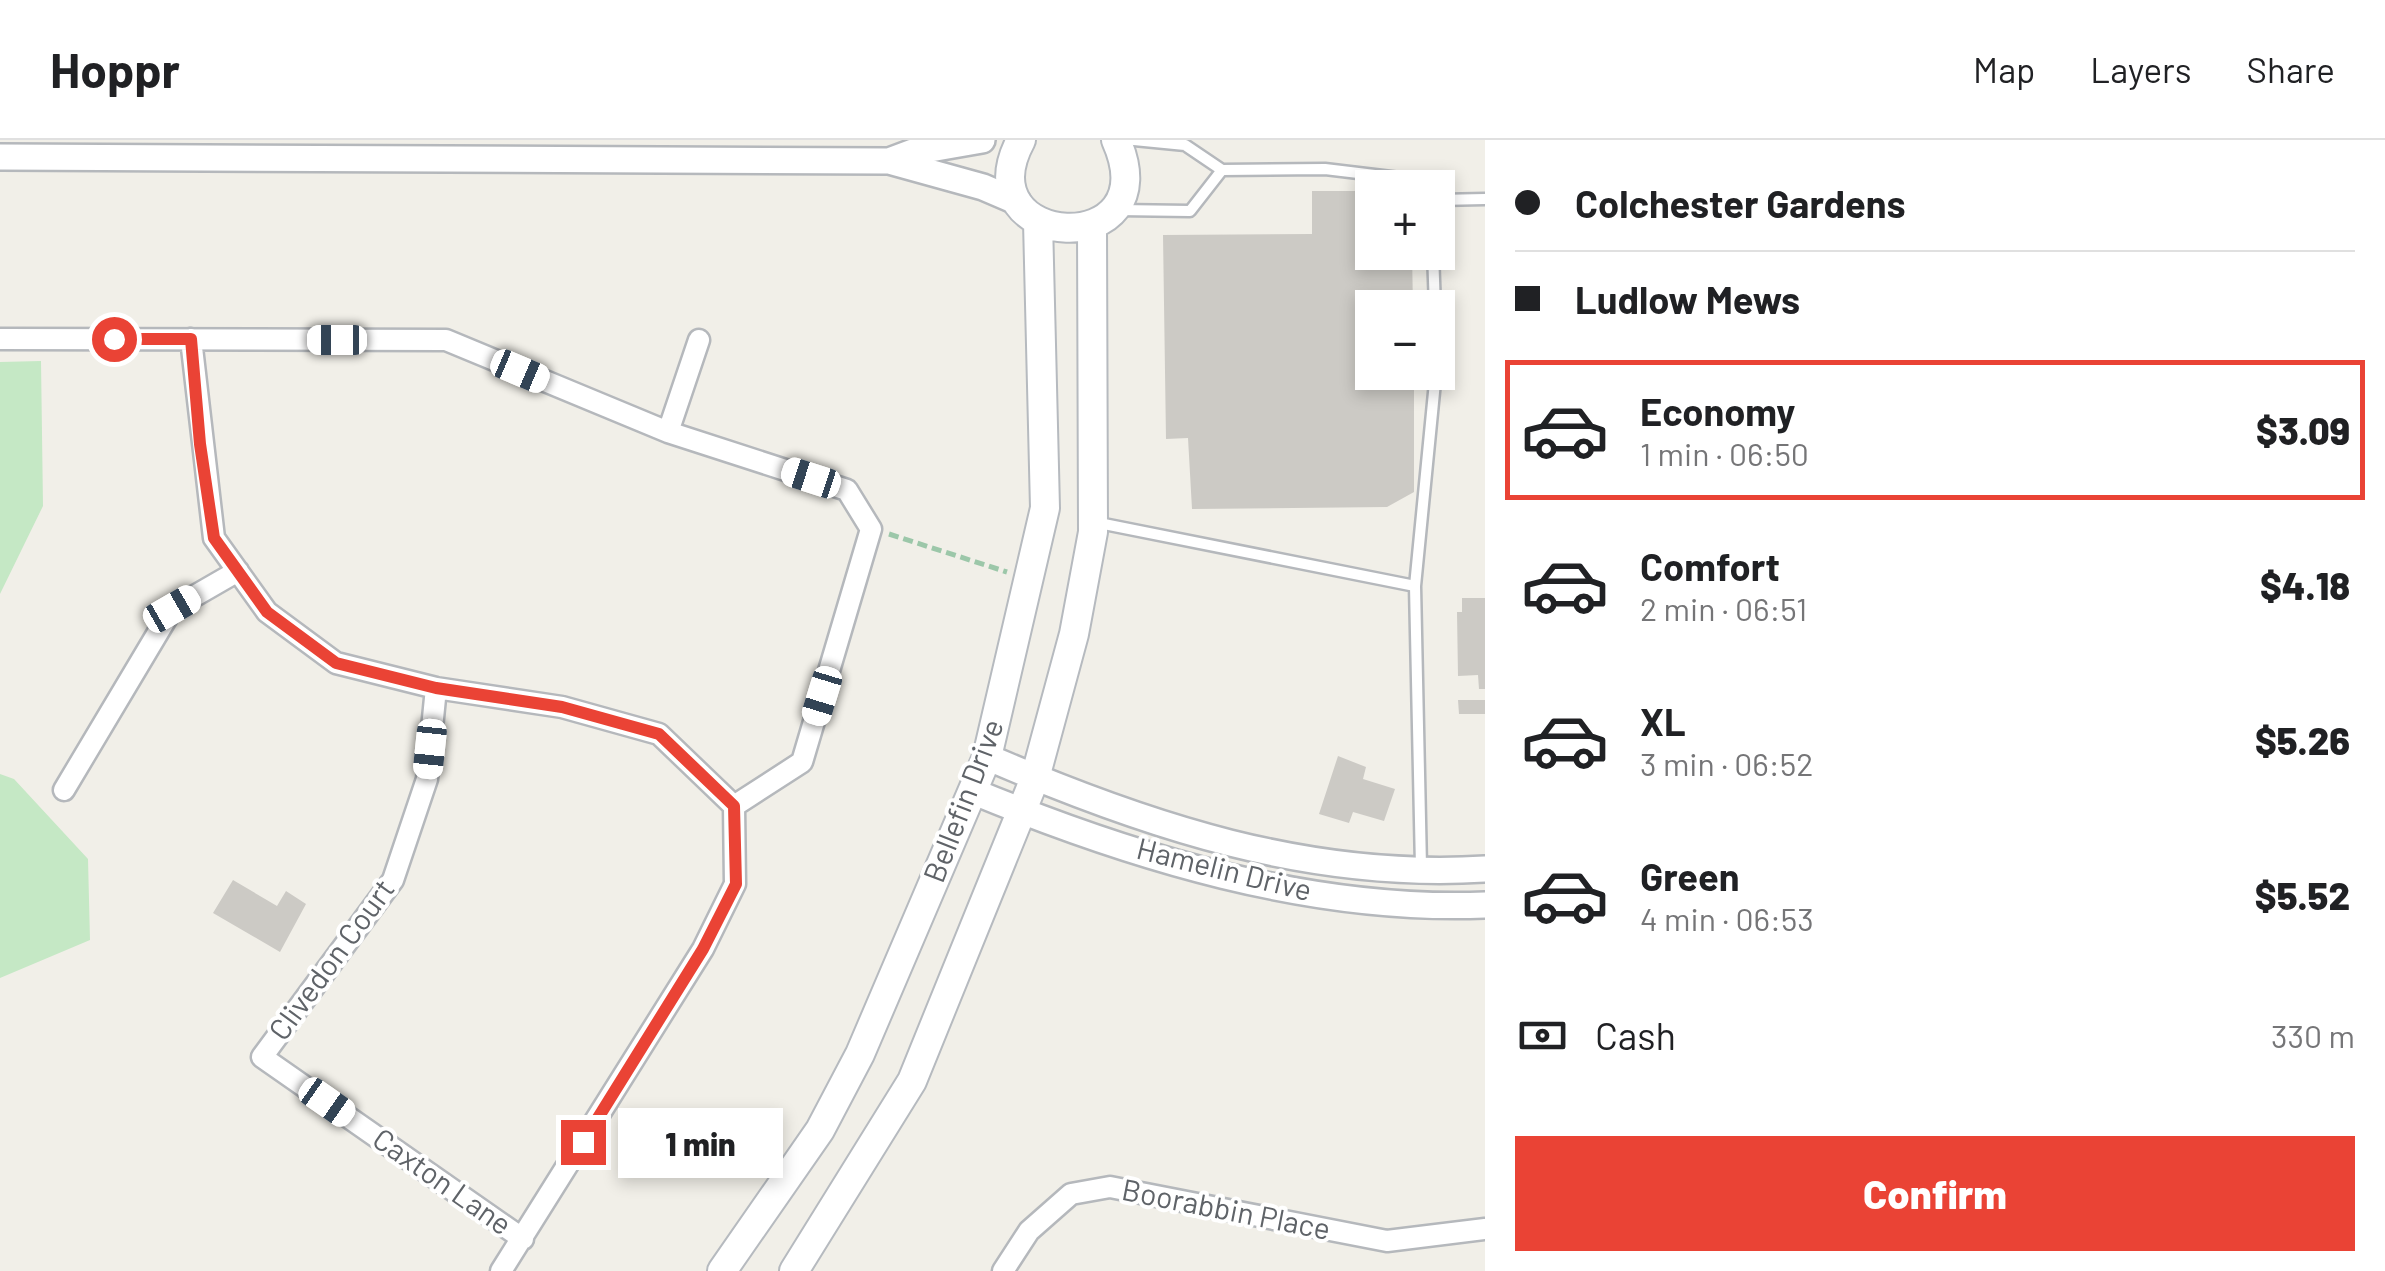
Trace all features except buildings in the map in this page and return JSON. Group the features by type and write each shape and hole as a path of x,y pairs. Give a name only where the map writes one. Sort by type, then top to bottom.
{"main road":[{"path":"1020,140 1010,169 1018,202 1038,222 1074,231 1103,218"},
{"name":"Bellefin Drive","path":"794,1271 912,1081 1036,778 1082,600 1094,522 1103,218 1125,187 1126,162 1116,140"},
{"name":"Bellefin Drive","path":"722,1271 820,1130 860,1054 987,757 1045,508 1038,222"}],"street":[{"path":"889,161 913,152 982,140"},
{"path":"0,157 889,161 983,187 1018,202"},
{"path":"0,339 446,340 668,432 847,490 871,529 802,762 734,806"},
{"path":"191,339 200,444 214,538 267,612 336,663 436,688 562,707 659,734 734,806 736,884 728,900 703,949 500,1271"},
{"path":"668,432 699,340"},
{"path":"64,790 172,609 238,571"},
{"name":"Clivedon Court","path":"262,1056 393,880 427,780 436,688"},
{"name":"Hamelin Drive","path":"987,757 1151,820 1262,854 1368,870 1485,869"},
{"name":"Hamelin Drive","path":"972,791 1022,812 1188,865 1285,888 1377,904 1485,905"},
{"name":"Caxton Lane","path":"262,1056 523,1238"},
{"name":"Boorabbin Place","path":"1003,1271 1029,1231 1071,1194 1110,1187 1386,1241 1485,1229"}],"lane":[{"path":"1134,140 1185,145 1222,170 1355,173"},
{"path":"1103,218 1190,211 1222,170"},
{"path":"1455,200 1485,199"},
{"path":"1421,872 1416,586 1434,390"},
{"path":"1094,522 1416,586"}],"path":[{"path":"871,529 1032,576"}],"green space":[{"path":"41,361 43,506 0,594 0,362"},
{"path":"0,774 14,779 88,859 90,940 0,978"}],"route":[{"path":"114,339 191,339 200,444 214,538 267,612 336,663 436,688 562,707 659,734 734,806 736,884 703,949 583,1142"}]}
